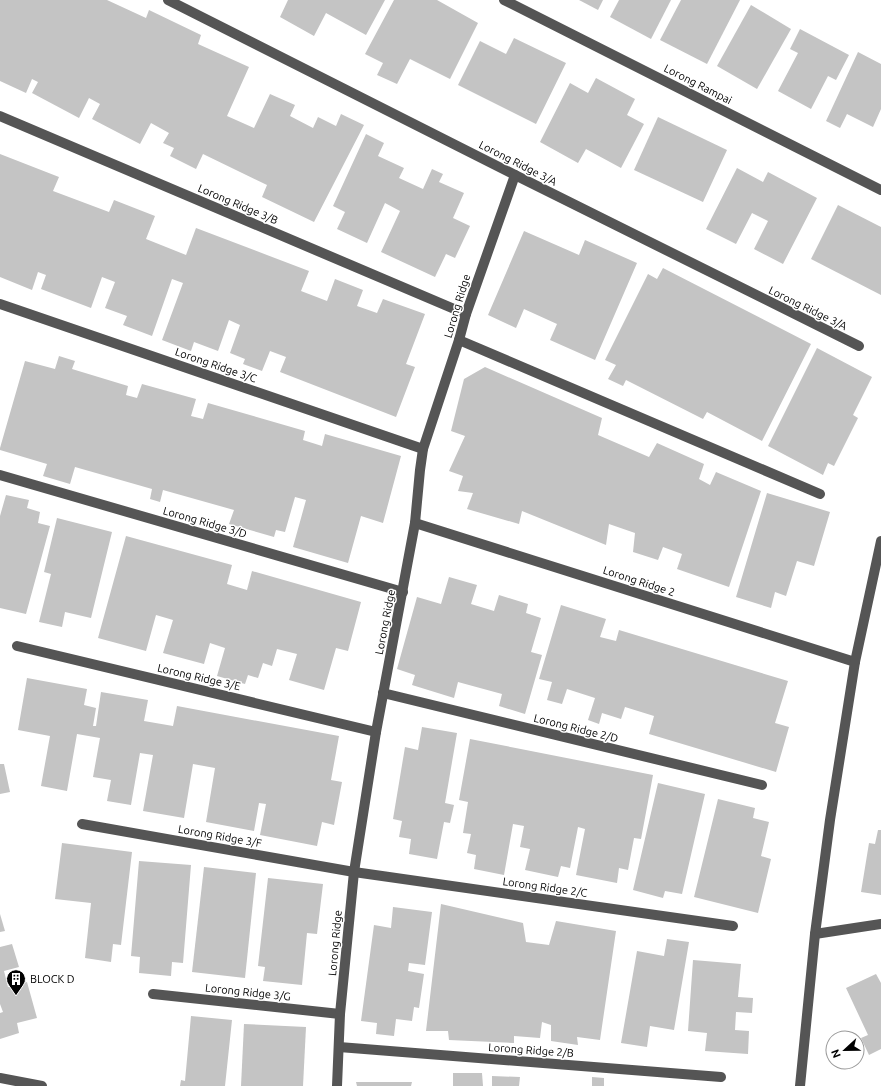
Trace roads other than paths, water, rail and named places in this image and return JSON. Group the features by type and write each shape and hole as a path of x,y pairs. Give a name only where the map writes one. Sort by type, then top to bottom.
{"street":[{"name":"Lorong Ridge 3/A","path":"168,0 859,346"},
{"name":"Lorong Rampai","path":"504,0 881,190"},
{"name":"Lorong Ridge 3/B","path":"0,116 466,314"},
{"name":"Lorong Ridge","path":"337,1086 340,1014 354,872 376,732 415,523 420,470 424,449 466,314 515,175"},
{"name":"Lorong Ridge 3/C","path":"0,304 424,449"},
{"path":"459,340 820,494"},
{"name":"Lorong Ridge 3/D","path":"0,475 403,592"},
{"name":"Lorong Ridge 2","path":"415,523 855,662"},
{"path":"800,1086 815,934 830,820 855,662 881,541"},
{"name":"Lorong Ridge 3/E","path":"17,646 376,732"},
{"name":"Lorong Ridge 2/D","path":"383,693 762,785"},
{"name":"Lorong Ridge 3/F","path":"82,824 354,872"},
{"name":"Lorong Ridge 2/C","path":"354,872 733,926"},
{"path":"815,934 881,924"},
{"name":"Lorong Ridge 3/G","path":"153,994 340,1014"},
{"name":"Lorong Ridge 2/B","path":"339,1047 721,1077"},
{"path":"0,1078 42,1086"}],"place":[{"name":"BLOCK D","path":"16,996"}]}
